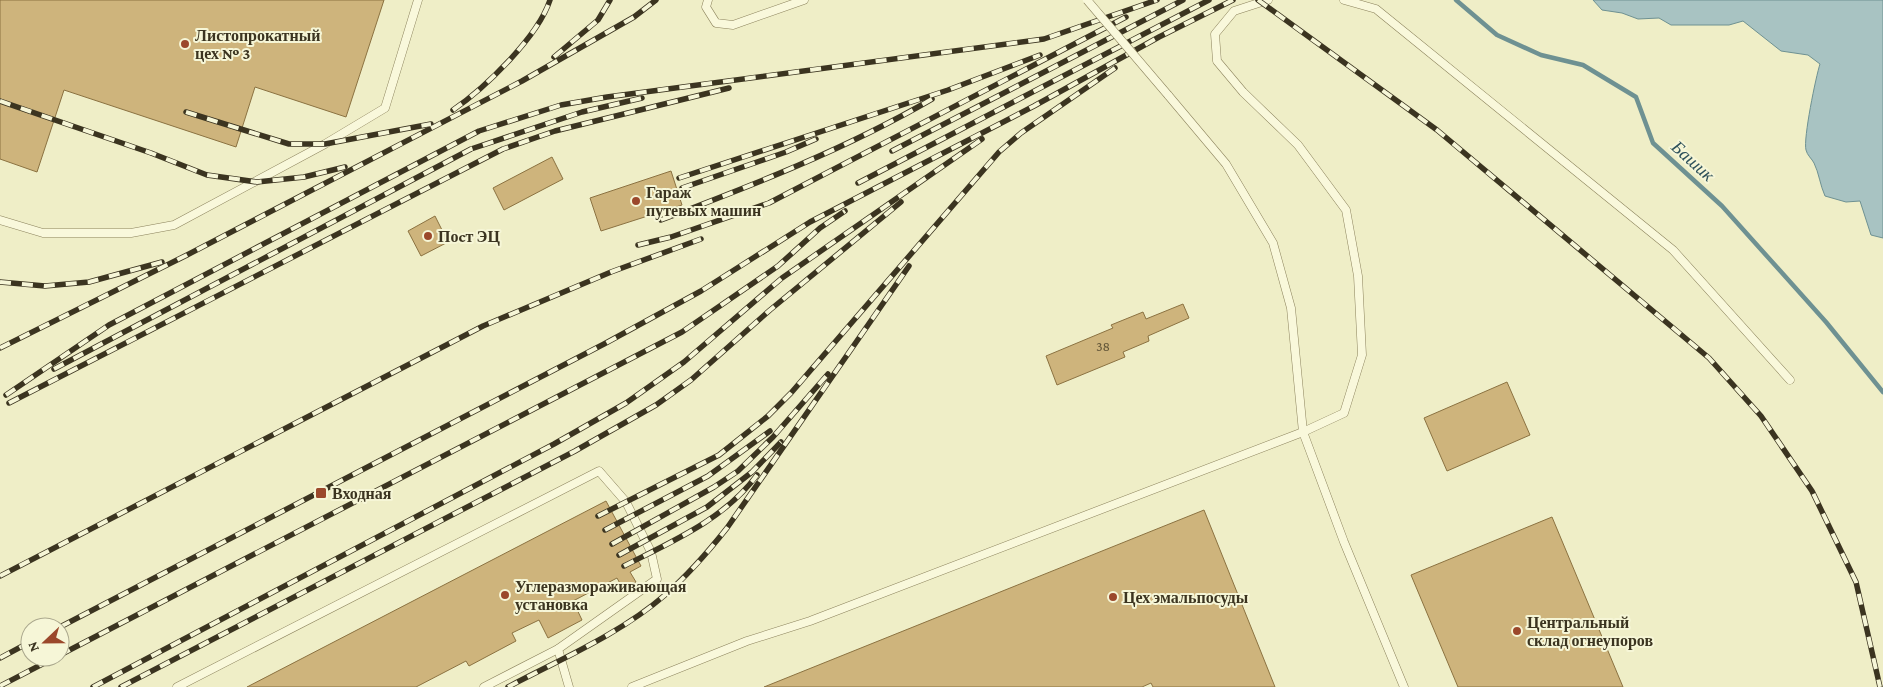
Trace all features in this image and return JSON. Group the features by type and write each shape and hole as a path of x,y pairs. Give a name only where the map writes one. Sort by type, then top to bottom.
{"lane":[{"path":"0,220 43,233 131,233 174,225 206,209 385,108 418,0"},
{"path":"708,0 706,7 716,23 734,26 804,0"},
{"path":"1087,0 1226,164 1272,243 1291,308 1303,432 1344,542 1404,687"},
{"path":"632,687 747,642 810,621 1303,432 1344,413 1362,354 1358,276 1346,210 1298,146 1243,92 1217,61 1215,34 1234,11 1268,0"},
{"path":"1344,0 1376,9 1673,250 1790,380"},
{"path":"177,687 599,472 626,502 651,552 657,580 558,649 484,687"},
{"path":"558,649 569,687"}],"water":[{"path":"1593,0 1883,0 1883,238 1871,235 1860,201 1846,202 1825,196 1816,167 1807,152 1808,121 1820,64 1808,55 1781,51 1743,21 1729,25 1671,25 1659,18 1638,19 1622,13 1602,10"}],"building":[{"name":"Листопрокатный цех № 3","path":"0,0 384,0 346,117 255,87 236,147 64,90 37,172 0,159"},
{"path":"552,157 563,179 504,210 493,188"},
{"name":"Гараж путевых машин","path":"671,171 682,205 601,231 590,198"},
{"name":"Поcт ЭЦ","path":"435,216 448,242 421,256 408,231"},
{"path":"1183,304 1189,318 1148,336 1149,341 1123,352 1125,357 1057,385 1046,356 1113,328 1111,325 1143,312 1146,319"},
{"path":"1507,382 1530,435 1447,471 1424,418"},
{"name":"Углеразмораживающая установка","path":"606,501 641,566 630,572 636,582 623,589 617,578 573,601 582,620 548,638 539,620 512,633 516,641 469,666 466,661 416,687 247,687"},
{"name":"Цех эмальпосуды","path":"1204,510 1275,687 1153,687 1151,683 1142,687 764,687"},
{"name":"Центральный склад огнеупоров","path":"1552,517 1623,687 1458,687 1411,575"}],"waterway":[{"name":"Башик","path":"1456,0 1497,35 1541,55 1583,65 1636,97 1653,143 1722,206 1826,322 1883,392"}],"railway":[{"path":"453,110 480,89 509,61 534,30 550,0"},
{"path":"554,57 598,20 610,0"},
{"path":"0,348 187,255 522,81 634,17 656,0"},
{"path":"6,395 109,325 479,131 561,105 607,97 1044,39 1157,0"},
{"path":"892,151 1183,0"},
{"path":"858,183 1209,0"},
{"path":"70,622 604,344 701,291 810,222 1034,106 1159,37 1233,0"},
{"path":"1258,0 1437,130 1709,358 1761,416 1812,491 1856,582 1880,687"},
{"path":"638,245 671,237 769,203 1126,17"},
{"path":"679,178 948,90 1040,55"},
{"path":"598,516 719,455 768,416 791,393 999,152 1021,133 1115,68"},
{"path":"9,403 503,149 555,131 729,88"},
{"path":"54,369 471,149 582,112 642,98"},
{"path":"661,220 764,180 833,150 932,99"},
{"path":"0,101 151,153 207,175 257,182 304,177 345,167"},
{"path":"186,112 289,144 325,144 431,124"},
{"path":"682,188 786,152 816,139"},
{"path":"93,687 554,444 626,403 684,362 782,278 982,139"},
{"path":"121,687 575,451 656,405 691,380 770,310 901,202"},
{"path":"70,650 682,332 778,266 820,228 845,211"},
{"path":"0,576 483,326 611,272 701,239"},
{"path":"0,282 45,286 89,282 162,262"},
{"path":"508,687 590,645 629,622 665,595 690,571 727,528 909,266"},
{"path":"612,544 714,487 738,471 773,437 828,374"},
{"path":"605,530 708,476 770,431"},
{"path":"619,555 707,507 752,472 781,442"},
{"path":"624,566 678,538 713,517 744,491 757,475"},
{"path":"0,658 20,647"},
{"path":"0,686 37,667"}],"place":[{"name":"Листопрокатный цех № 3","path":"185,44"},
{"name":"Гараж путевых машин","path":"636,201"},
{"name":"Поcт ЭЦ","path":"428,236"},
{"name":"Входная","path":"321,493"},
{"name":"Углеразмораживающая установка","path":"505,595"},
{"name":"Цех эмальпосуды","path":"1113,597"},
{"name":"Центральный склад огнеупоров","path":"1517,631"}]}
